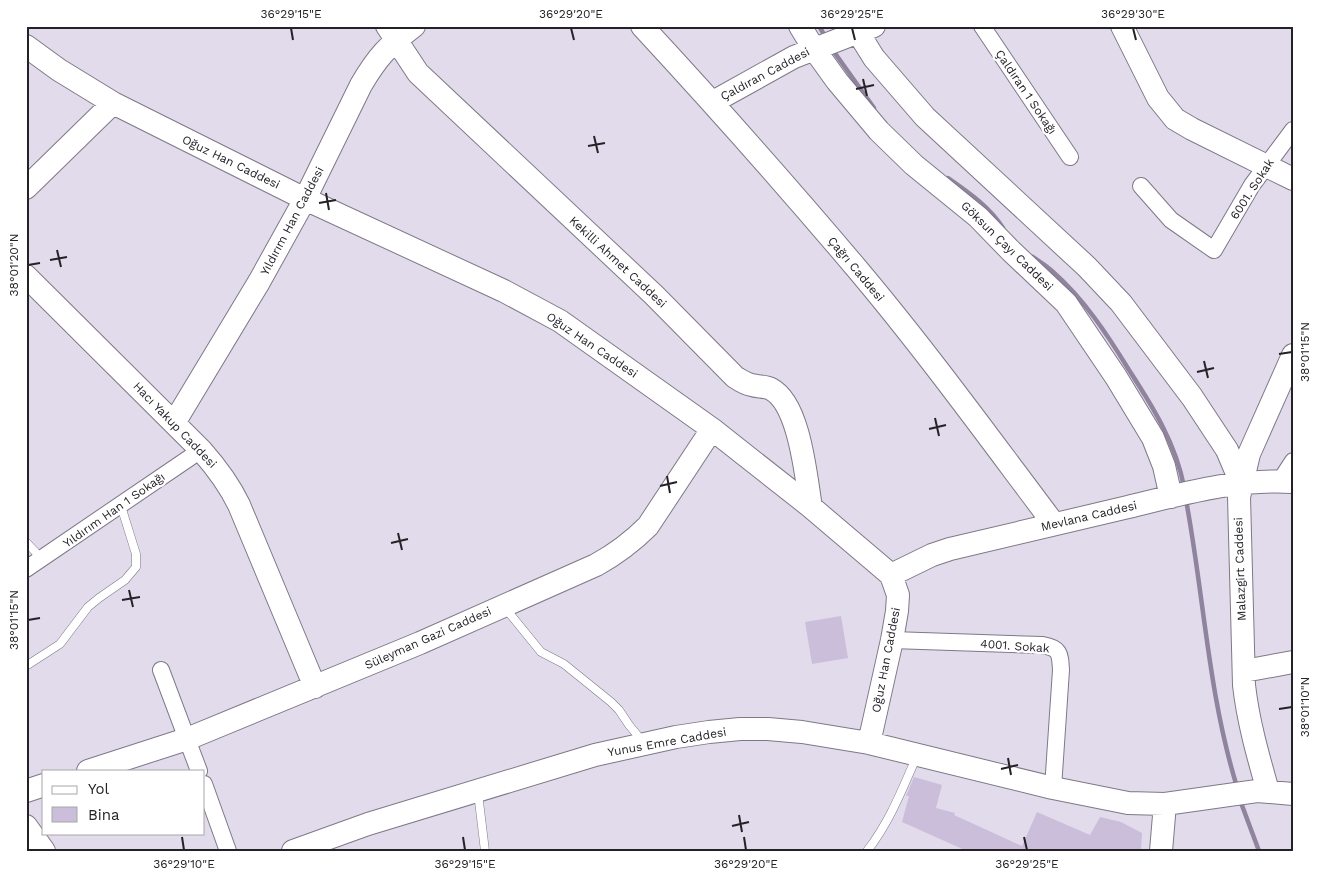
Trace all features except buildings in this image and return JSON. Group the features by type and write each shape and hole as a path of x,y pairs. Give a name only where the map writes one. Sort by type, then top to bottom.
{"street":[{"name":"Yıldırım Han Caddesi","path":"174,423 254,291 305,199 361,85 382,53 391,33 414,26"},
{"name":"Çağrı Caddesi","path":"642,26 713,102 859,271 932,362 1054,524"},
{"name":"Göksun Çayı Caddesi","path":"800,26 817,47 837,81 879,131 914,165 978,216 1011,251 1066,303 1140,415 1160,455 1175,496"},
{"name":"Çaldıran 1 Sokağı","path":"982,26 1070,157"},
{"path":"1122,26 1158,98 1175,118 1192,129 1293,178"},
{"name":"Çaldıran Caddesi","path":"713,102 771,69 858,30"},
{"path":"858,30 890,78 925,117 1087,267 1121,304 1192,397 1226,450 1231,485"},
{"name":"Kekilli Ahmet Caddesi","path":"391,33 418,73 654,295 735,377 744,383 771,390 779,395 790,412 797,428 811,507"},
{"name":"Oğuz Han Caddesi","path":"26,46 53,66 113,104 305,199 504,292 560,321 712,429 811,507 891,575 898,595 898,611 869,743"},
{"path":"26,188 113,104"},
{"name":"6001. Sokak","path":"1141,186 1171,220 1214,250 1252,185 1293,130"},
{"name":"Hacı Yakup Caddesi","path":"26,276 202,450 231,488 315,687"},
{"name":"Malazgirt Caddesi","path":"1262,791 1247,712 1239,498 1231,485 1249,454 1293,355"},
{"name":"Süleyman Gazi Caddesi","path":"91,770 187,739 420,643 596,565 635,540 648,526 712,429"},
{"name":"Yıldırım Han 1 Sokağı","path":"26,570 202,450"},
{"path":"1286,482 1293,461"},
{"name":"Mevlana Caddesi","path":"891,575 932,555 1054,524 1231,485 1286,482"},
{"name":"4001. Sokak","path":"892,640 1042,645 1053,647 1058,651 1061,657 1061,670 1053,788"},
{"path":"1244,671 1293,662"},
{"path":"161,670 199,770"},
{"name":"Yunus Emre Caddesi","path":"293,851 368,824 596,755 644,743 709,732 768,729 802,732 869,743 917,756 1118,802 1164,804 1262,791 1293,794"},
{"path":"26,791 42,786"},
{"path":"205,787 228,851"},
{"path":"1160,851 1164,804"},
{"path":"26,826 44,851"}],"lane":[{"path":"26,666 60,644 88,608 125,580 136,568 136,554 121,506"},
{"path":"26,542 42,560"},
{"path":"503,605 541,652 564,664 611,702 644,743"},
{"path":"868,851 887,822 917,756"},
{"path":"478,790 485,851"}],"waterway":[{"path":"819,26 826,38"},
{"path":"832,49 874,108"},
{"path":"948,178 971,194 998,220 1003,228"},
{"path":"1033,257 1064,282 1094,317 1112,343 1147,398 1162,426 1175,456 1184,487"},
{"path":"1186,500 1219,716 1237,787"},
{"path":"1240,800 1259,851"}]}
